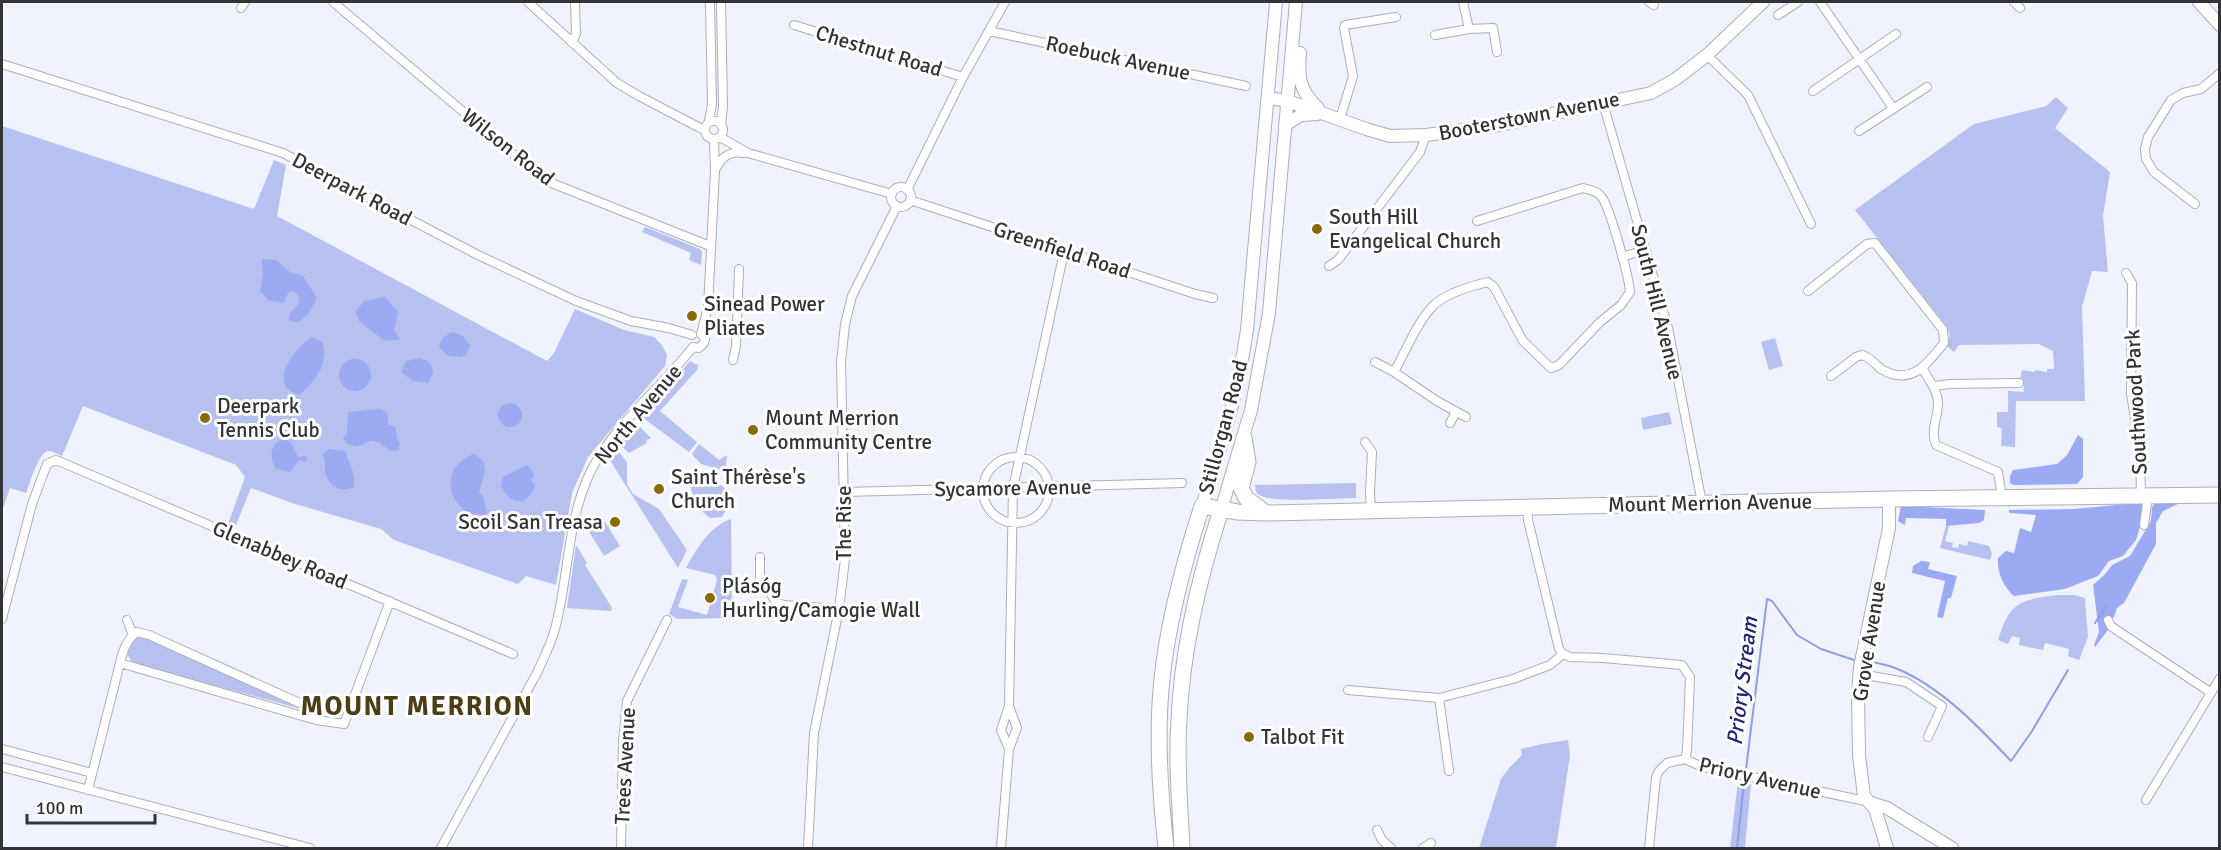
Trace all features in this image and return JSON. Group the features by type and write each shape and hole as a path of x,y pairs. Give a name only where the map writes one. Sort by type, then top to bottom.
{"highway":[{"path":"1244,438 1248,462 1241,488 1246,498 1266,513"},
{"name":"Mount Merrion Avenue","path":"1202,506 1221,510 1266,513 1890,499 2220,495"},
{"name":"Stillorgan Road","path":"1166,849 1161,779 1162,681 1170,625 1185,559 1202,506"},
{"name":"Stillorgan Road","path":"1182,849 1178,724 1182,680 1196,600 1221,510"}],"main road":[{"name":"Stillorgan Road","path":"1202,506 1239,382 1247,330 1276,2"},
{"name":"Stillorgan Road","path":"1221,510 1244,438 1257,383 1269,313 1296,2"},
{"name":"Booterstown Avenue","path":"1268,98 1288,101 1366,129 1390,135 1426,135 1500,125 1651,93 1676,79 1707,55 1762,2"},
{"path":"2199,2 2220,24"},
{"path":"1294,21 1301,33 1299,73 1302,87 1307,97 1324,114"},
{"path":"1272,53 1283,61 1292,55"},
{"path":"1286,125 1301,115 1324,114"},
{"path":"1214,470 1221,476 1232,467 1244,438"},
{"name":"Grove Avenue","path":"1887,849 1875,809 1864,795 1860,771 1858,727 1860,674 1889,528 1890,499"},
{"path":"1871,802 1887,808 1952,849"}],"street":[{"name":"Wilson Road","path":"333,2 544,180 710,246"},
{"path":"528,2 617,83 704,130 708,138 717,138 748,153 892,194"},
{"path":"572,43 576,34 575,2"},
{"path":"704,130 709,122 712,104 710,2"},
{"path":"696,334 708,307 717,138 723,130 721,124 723,106 721,2"},
{"path":"907,190 963,77 1005,2"},
{"path":"1463,2 1469,29"},
{"path":"1778,15 1798,2"},
{"path":"1820,2 1893,108"},
{"path":"1340,119 1353,76 1345,25 1396,17"},
{"name":"Chestnut Road","path":"794,25 963,77"},
{"path":"1435,35 1469,29 1493,28 1497,52"},
{"name":"Roebuck Avenue","path":"989,31 1246,86"},
{"path":"1814,91 1896,33"},
{"path":"1707,55 1748,95 1811,224"},
{"name":"Deerpark Road","path":"2,64 283,153 478,255 576,301 631,321 696,334"},
{"path":"2195,204 2154,172 2146,159 2145,149 2148,137 2171,100 2183,93 2201,89 2220,73"},
{"path":"1859,131 1927,87"},
{"name":"South Hill Avenue","path":"1603,103 1668,328 1702,503"},
{"path":"709,122 717,121 721,124"},
{"path":"1329,266 1338,260 1420,152 1426,135"},
{"path":"715,171 721,159 727,154 748,153"},
{"path":"898,188 907,190 910,200 906,206 897,206 892,202 892,194 898,188"},
{"path":"1394,372 1432,307 1441,299 1488,282 1494,286 1523,340 1551,368 1559,365 1578,343 1628,297 1629,286 1622,257 1603,198 1595,191 1583,188 1477,221"},
{"name":"Greenfield Road","path":"910,200 1064,252 1214,298"},
{"name":"The Rise","path":"808,849 814,733 839,609 845,560 841,362 844,324 852,296 897,206"},
{"path":"1808,291 1868,244 1875,243 1943,330 1944,343 1923,369 1907,376 1895,375 1884,370 1862,355 1831,376"},
{"path":"1622,257 1645,250"},
{"path":"1009,749 1001,730 1009,706 1013,488 1064,252"},
{"path":"733,360 736,346 739,269"},
{"name":"Southwood Park","path":"2126,273 2132,283 2131,394 2140,450 2144,525"},
{"path":"708,307 737,309"},
{"name":"North Avenue","path":"441,849 538,671 555,627 577,510 586,480 616,433 693,347 699,348 704,343 704,337 696,334"},
{"path":"1375,362 1466,417"},
{"path":"1923,369 1934,386 1938,404 1933,435 1936,445 1998,472 2002,498"},
{"path":"1934,386 2019,383"},
{"path":"1450,423 1456,412"},
{"path":"1365,442 1372,452 1371,511"},
{"path":"1009,456 1019,456 1029,459 1043,471 1049,487 1046,504 1041,512 1033,519 1023,523 1013,523 997,517 991,511 986,504 984,488 990,470 995,464 1009,456"},
{"name":"Glenabbey Road","path":"2,619 32,504 47,464 56,460 513,654"},
{"name":"Sycamore Avenue","path":"845,492 1182,483"},
{"path":"1527,507 1527,520 1559,649 1570,657 1682,665 1690,677 1685,759"},
{"path":"760,557 760,586 770,592 776,603 839,609"},
{"path":"120,663 316,720 344,724 390,601"},
{"path":"126,620 133,635"},
{"name":"Trees Avenue","path":"621,849 623,741 627,700 668,620"},
{"path":"2108,625 2210,692"},
{"path":"88,790 120,663 127,642 137,632 149,635 313,709 317,713 316,720"},
{"path":"1348,690 1439,698 1513,680 1550,665 1563,654"},
{"path":"1860,674 1906,682 1942,706 1928,737"},
{"path":"2146,800 2220,678"},
{"path":"1439,698 1449,771"},
{"path":"1001,849 1009,749 1017,728 1009,706"},
{"path":"2,750 92,773"},
{"name":"Priory Avenue","path":"1649,849 1656,777 1667,763 1685,759 1700,766 1871,802"},
{"path":"53,781 58,764"},
{"path":"2,767 288,846 310,849"},
{"path":"1377,830 1382,840 1391,849"},
{"path":"1423,849 1431,843"}],"shaded area":[{"path":"2056,97 2068,108 2055,128 2110,172 2103,216 2108,272 2092,271 2082,307 2085,401 2016,401 2015,447 2001,446 2002,428 1997,427 1997,412 2008,412 2008,391 2024,392 2023,379 2020,378 2022,370 2047,372 2047,369 2054,369 2053,351 2039,344 1959,345 1954,352 1947,346 1950,335 1947,327 1855,210 1974,124 2046,106"},
{"path":"2,126 254,209 274,160 286,165 277,216 547,361 554,353 575,309 624,330 654,337 667,355 665,366 588,457 572,493 556,585 526,576 518,584 394,540 381,529 292,503 251,488 235,527 228,524 245,477 236,465 83,406 62,456 50,451 44,453 26,493 10,488 2,511"},
{"path":"645,227 700,249 702,252 701,265 689,260 691,253 642,232"},
{"path":"262,259 276,260 290,272 303,276 317,298 309,313 299,322 289,321 289,314 298,305 300,298 294,291 288,293 283,303 268,300 260,292 263,275"},
{"path":"385,297 398,312 394,330 400,339 385,341 360,322 355,312 364,301"},
{"path":"453,332 463,336 470,345 466,355 448,356 439,347 444,338"},
{"path":"311,337 322,342 324,357 319,372 299,395 289,390 284,376 291,358"},
{"path":"1775,338 1783,366 1769,370 1761,342"},
{"path":"420,358 432,367 433,373 428,383 413,381 401,372 406,361"},
{"path":"355,359 366,364 371,375 366,386 355,391 344,386 339,375 344,364"},
{"path":"690,361 698,365 697,370 660,411 697,442 689,452 642,417"},
{"path":"510,403 515,404 521,410 521,420 515,426 510,427 505,426 499,420 498,415 499,410 505,404"},
{"path":"381,409 388,414 388,424 396,428 397,439 400,443 399,450 391,451 374,441 359,446 346,443 343,437 347,434 348,412"},
{"path":"1669,412 1672,424 1643,430 1641,418"},
{"path":"636,423 651,438 646,441 647,443 629,453 618,443"},
{"path":"2078,435 2083,439 2083,477 2077,484 2014,485 2010,483 2013,470 2057,464 2067,455"},
{"path":"285,439 291,443 298,457 305,456 308,459 305,462 299,460 290,472 275,468 272,459 273,447"},
{"path":"699,444 719,460 727,455 725,471 701,464 692,454"},
{"path":"614,446 627,462 627,484 633,494 659,509 687,550 678,568 606,454"},
{"path":"329,449 345,451 353,474 354,487 337,488 328,480 323,454"},
{"path":"474,454 484,461 485,470 479,493 483,496 487,514 475,514 465,510 452,493 451,482 454,471 461,461"},
{"path":"527,465 532,470 534,477 531,480 535,485 524,500 514,500 501,486 503,477"},
{"path":"706,477 724,487 728,505 722,517 710,518 694,500 691,484 693,478"},
{"path":"1356,483 1356,498 1304,500 1265,497 1257,493 1255,485"},
{"path":"2148,502 2136,540 2123,556 2109,561 2098,576 2065,589 2014,596 2004,584 1998,558 2006,551 2014,553 2020,528 2031,532 2036,515 2009,513 2009,510 2074,509"},
{"path":"2156,502 2180,503 2163,511 2156,523 2156,544 2124,603 2117,608 2114,617 2105,625 2108,630 2095,647 2099,632 2093,585 2112,565 2130,556 2151,521 2152,507"},
{"path":"1901,506 1985,510 1984,520 1979,523 1946,526 1946,519 1906,518 1905,525 1898,521"},
{"path":"731,519 732,618 677,619 669,614 682,579 688,580 678,607 707,615 717,580 715,575 686,568 710,533 723,522"},
{"path":"604,520 620,546 604,556 588,530"},
{"path":"1946,526 1949,526 1945,541 1953,543 1952,547 1958,548 1959,544 1967,546 1968,541 1989,546 1992,554 1990,560 1940,548"},
{"path":"576,545 587,563 585,565 612,608 611,611 567,608"},
{"path":"1921,561 1930,562 1928,569 1957,576 1943,618 1937,617 1945,581 1912,573 1913,566"},
{"path":"2057,595 2074,595 2085,598 2088,637 2079,660 2068,656 2069,649 2045,643 2043,650 2019,645 2020,638 2012,636 2008,644 1998,640 2007,618 2018,605 2025,601"},
{"path":"142,636 305,710 133,663 128,656 129,646 135,639"},
{"path":"1568,740 1570,755 1556,848 1479,848 1501,779 1522,755 1521,749"},
{"path":"1738,781 1751,783 1745,848 1730,848"}],"waterway":[{"name":"Priory Stream","path":"1746,769 1767,599 1772,601 1797,635 1821,649 1854,660"},
{"name":"Priory Stream","path":"2095,623 2106,606"},
{"name":"Priory Stream","path":"1868,661 1911,675 1943,696 1972,721 2011,761 2032,731 2068,670"},
{"path":"1737,848 1744,782"}],"place":[{"name":"South Hill Evangelical Church","path":"1317,229"},
{"name":"Sinead Power Pliates","path":"692,316"},
{"name":"Deerpark Tennis Club","path":"205,418"},
{"name":"Mount Merrion Community Centre","path":"753,430"},
{"name":"Saint Thérèse's Church","path":"659,489"},
{"name":"Scoil San Treasa","path":"615,522"},
{"name":"Plásóg Hurling/Camogie Wall","path":"710,598"},
{"name":"Talbot Fit","path":"1249,737"}],"district":[{"name":"MOUNT MERRION","path":"417,706"}]}
